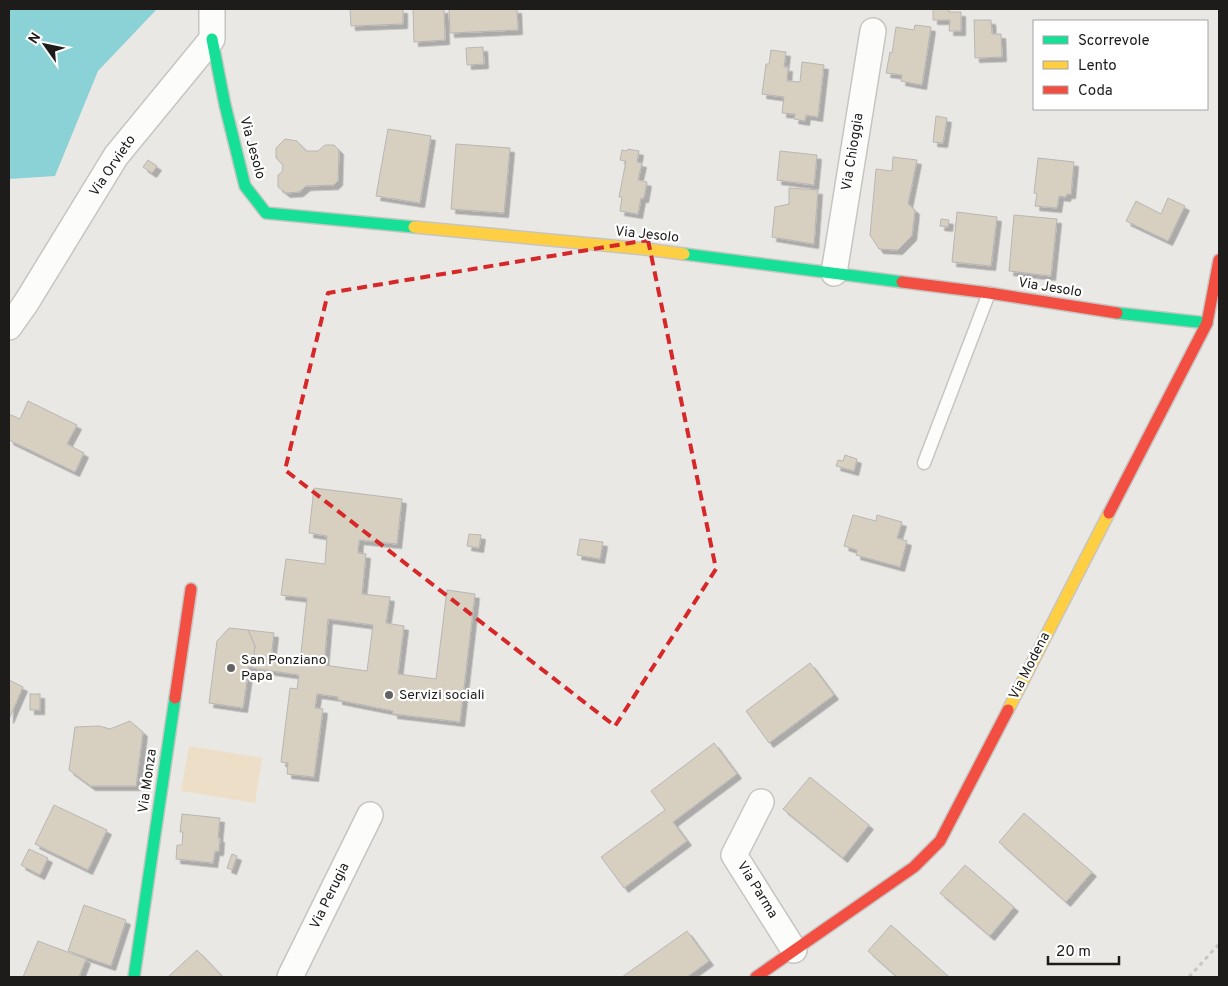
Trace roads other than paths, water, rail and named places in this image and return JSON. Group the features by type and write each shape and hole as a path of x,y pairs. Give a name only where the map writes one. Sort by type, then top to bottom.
{"street":[{"path":"212,9 212,38"},
{"name":"Via Chioggia","path":"834,273 873,31"},
{"name":"Via Jesolo","path":"212,38 225,105 245,186 266,213 645,250 989,293 1104,312 1207,323"},
{"name":"Via Orvieto","path":"9,327 26,303 116,156 212,38"},
{"name":"Via Modena","path":"756,977 914,867 940,841 1207,323 1217,286 1219,260"},
{"name":"Via Monza","path":"134,977 191,589"},
{"name":"Via Parma","path":"761,802 734,855 794,950"},
{"name":"Via Perugia","path":"290,977 370,815"}],"lane":[{"path":"924,463 989,293"}],"water":[{"path":"9,9 157,9 98,71 55,176 9,179"}],"place":[{"name":"San Ponziano Papa","path":"231,668"},
{"name":"Servizi sociali","path":"389,695"}]}
